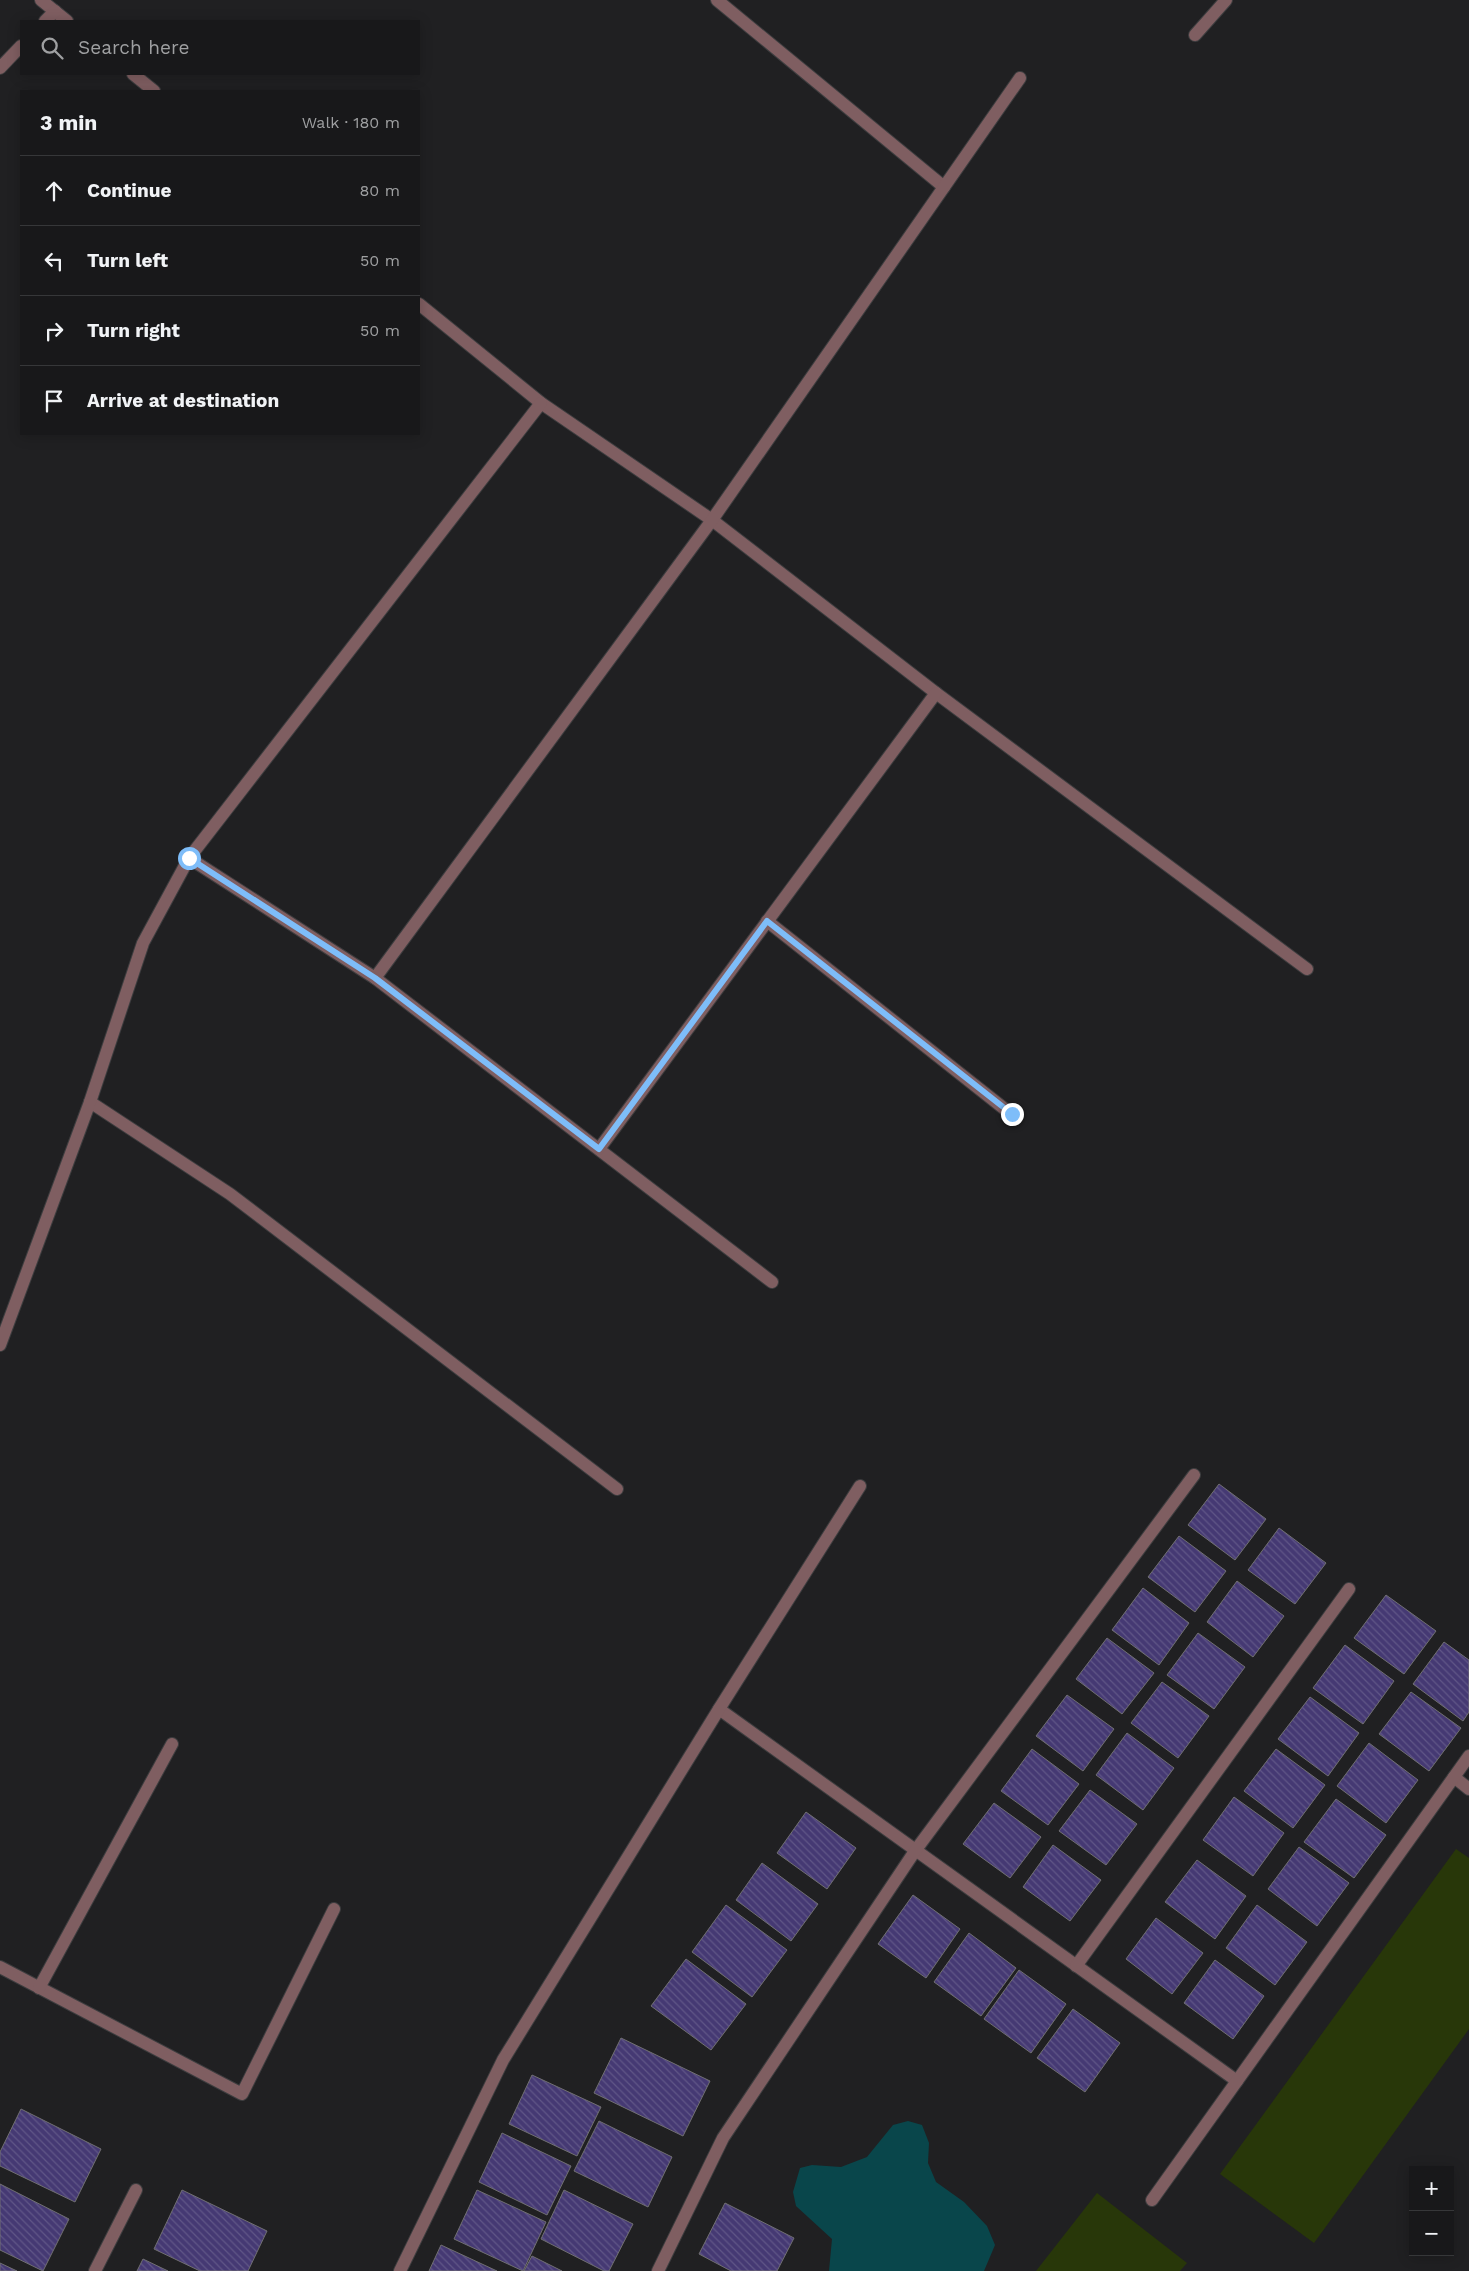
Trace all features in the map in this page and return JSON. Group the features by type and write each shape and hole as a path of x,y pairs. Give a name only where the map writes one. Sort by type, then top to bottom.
{"street":[{"path":"41,0 67,20"},
{"path":"716,0 944,187"},
{"path":"1195,35 1226,0"},
{"path":"46,20 55,11"},
{"path":"0,68 20,47"},
{"path":"134,75 153,90"},
{"path":"375,978 712,520 1020,78"},
{"path":"420,305 542,403 712,520 936,693 1306,969"},
{"path":"0,1345 90,1102 143,943 189,858 542,403"},
{"path":"599,1149 936,693"},
{"path":"189,858 375,978 772,1282"},
{"path":"767,921 1012,1114"},
{"path":"90,1102 230,1194 617,1488"},
{"path":"658,2271 722,2138 915,1851 1194,1475"},
{"path":"400,2271 503,2060 860,1486"},
{"path":"1076,1966 1349,1589"},
{"path":"719,1710 1237,2081"},
{"path":"39,1988 172,1744"},
{"path":"1152,2200 1469,1756"},
{"path":"1454,1777 1469,1789"},
{"path":"0,1967 242,2094 334,1909"},
{"path":"95,2271 136,2190"}],"green space":[{"path":"1456,1849 1469,1858 1469,2029 1314,2243 1220,2174"},
{"path":"1097,2193 1187,2263 1180,2271 1036,2271"}],"water":[{"path":"908,2121 922,2125 929,2143 928,2163 936,2182 964,2202 987,2226 995,2245 984,2271 829,2271 832,2239 796,2206 793,2192 800,2168 812,2165 841,2167 867,2157 893,2125"}],"building":[{"path":"1219,1484 1266,1519 1235,1560 1188,1525"},
{"path":"1279,1528 1326,1563 1295,1604 1248,1570"},
{"path":"1179,1536 1226,1571 1195,1612 1148,1577"},
{"path":"1237,1581 1284,1616 1253,1657 1207,1622"},
{"path":"1143,1588 1189,1623 1159,1665 1112,1630"},
{"path":"1386,1595 1436,1631 1404,1674 1354,1638"},
{"path":"1198,1633 1245,1667 1214,1709 1167,1675"},
{"path":"1107,1638 1154,1673 1122,1714 1076,1679"},
{"path":"1444,1642 1469,1660 1469,1712 1463,1721 1413,1684"},
{"path":"1345,1645 1394,1681 1363,1724 1313,1688"},
{"path":"1162,1682 1209,1716 1178,1758 1131,1723"},
{"path":"1411,1692 1461,1728 1429,1771 1379,1734"},
{"path":"1067,1695 1114,1729 1083,1771 1036,1736"},
{"path":"1310,1697 1359,1733 1328,1776 1278,1739"},
{"path":"1127,1733 1174,1768 1143,1810 1096,1775"},
{"path":"1369,1743 1418,1780 1386,1823 1337,1786"},
{"path":"1032,1749 1079,1784 1048,1825 1001,1791"},
{"path":"1276,1749 1325,1785 1293,1828 1244,1791"},
{"path":"1090,1790 1137,1824 1106,1865 1059,1831"},
{"path":"1234,1797 1284,1833 1253,1876 1203,1840"},
{"path":"1336,1799 1386,1835 1354,1878 1304,1842"},
{"path":"994,1803 1041,1837 1010,1878 963,1844"},
{"path":"806,1812 856,1848 827,1889 777,1853"},
{"path":"1053,1845 1101,1880 1070,1921 1023,1887"},
{"path":"1299,1847 1349,1883 1317,1926 1268,1889"},
{"path":"1197,1860 1246,1896 1215,1939 1165,1902"},
{"path":"762,1863 818,1904 791,1941 736,1900"},
{"path":"913,1895 960,1929 926,1978 878,1944"},
{"path":"726,1905 787,1950 752,1997 692,1952"},
{"path":"1257,1905 1307,1942 1275,1985 1226,1948"},
{"path":"1156,1918 1203,1953 1172,1994 1126,1959"},
{"path":"969,1933 1016,1968 981,2016 934,1982"},
{"path":"686,1959 746,2004 711,2050 651,2006"},
{"path":"1215,1960 1264,1996 1233,2039 1184,2003"},
{"path":"1019,1970 1066,2004 1031,2053 984,2019"},
{"path":"1073,2009 1120,2043 1085,2092 1037,2058"},
{"path":"621,2038 710,2081 683,2136 594,2093"},
{"path":"532,2075 601,2107 577,2156 509,2124"},
{"path":"21,2109 101,2149 75,2202 0,2166 0,2152"},
{"path":"599,2121 672,2157 648,2207 574,2171"},
{"path":"502,2133 571,2166 547,2215 479,2182"},
{"path":"0,2184 69,2219 43,2271 0,2250"},
{"path":"182,2190 267,2231 248,2271 200,2271 154,2249"},
{"path":"477,2190 546,2222 523,2271 454,2239"},
{"path":"564,2190 633,2224 609,2271 604,2271 541,2239"},
{"path":"725,2203 794,2238 777,2271 731,2271 699,2254"},
{"path":"441,2245 497,2271 429,2271"},
{"path":"532,2256 562,2271 524,2271"},
{"path":"143,2259 168,2271 137,2271"},
{"path":"0,2263 17,2271 0,2271"}],"route":[{"path":"189,858 375,978 599,1149 767,921 1012,1114"}]}
